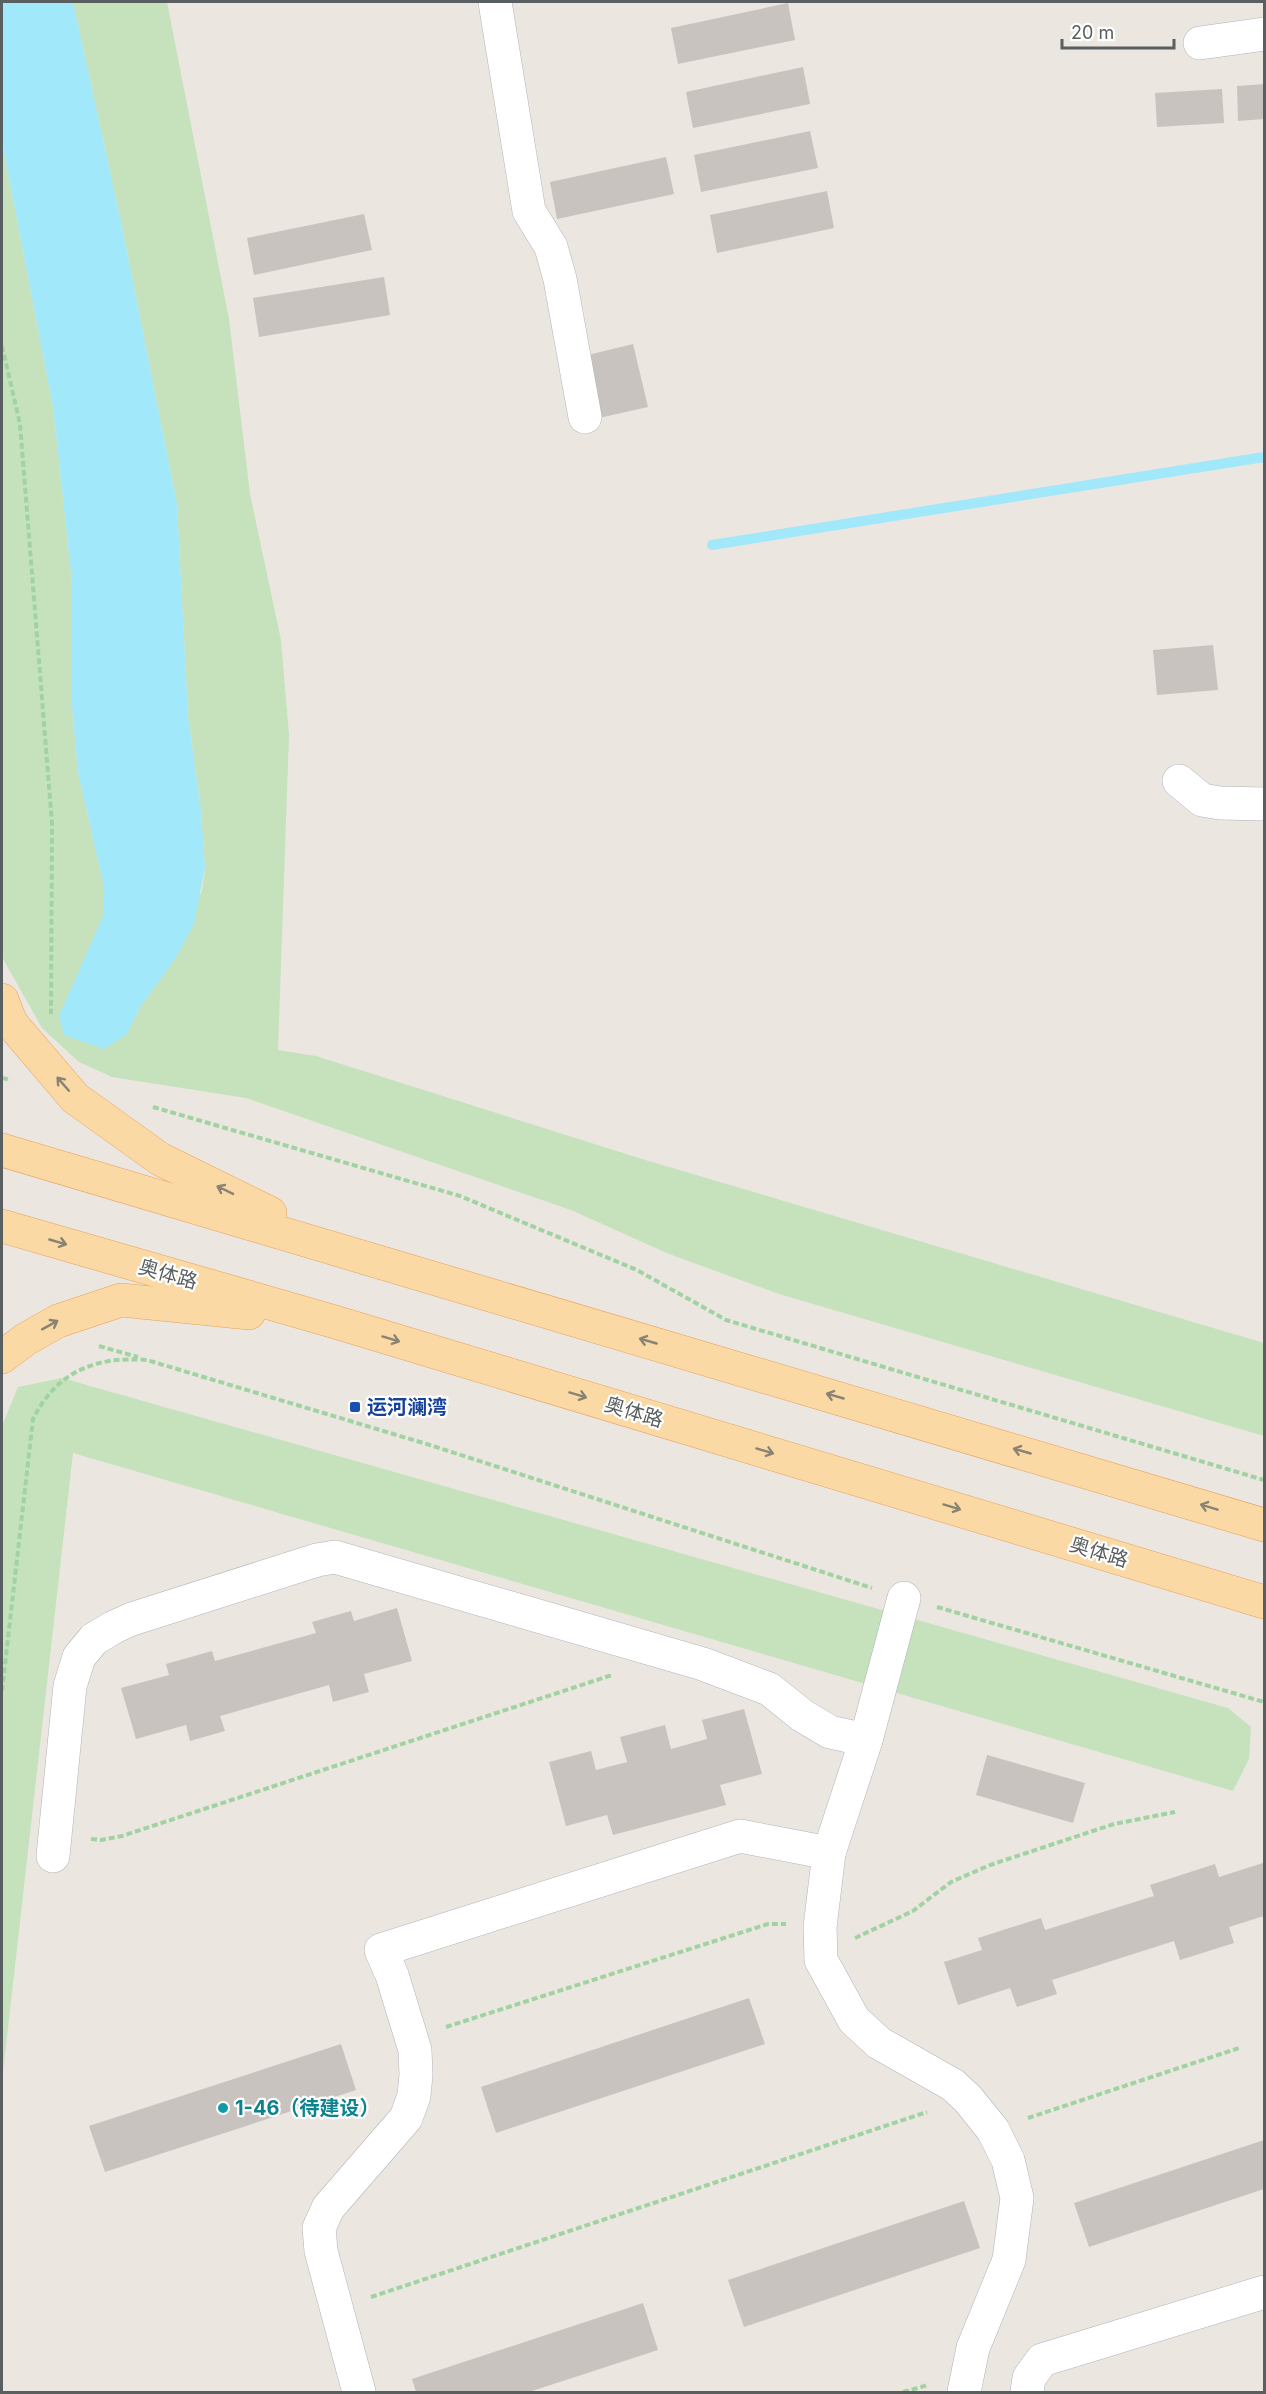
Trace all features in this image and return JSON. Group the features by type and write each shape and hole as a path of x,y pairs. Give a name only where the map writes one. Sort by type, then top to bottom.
{"main road":[{"path":"2,1000 11,1023 75,1098 160,1159 353,1253"},
{"path":"2,1150 1264,1525"},
{"name":"奥体路","path":"2,1226 335,1322 1264,1602"},
{"path":"2,1357 26,1339 58,1321 121,1300 335,1322"}],"lane":[{"path":"495,2 529,212 551,247 560,279 585,417"},
{"path":"1200,43 1264,34"},
{"path":"1179,781 1202,800 1220,803 1264,804"},
{"path":"53,1846 70,1686 79,1657 94,1639 132,1619 317,1560 335,1557 703,1664 769,1689 803,1716 830,1732 867,1740"},
{"path":"904,1598 867,1740 829,1853 821,1960 854,2020 879,2043 953,2085 968,2099 993,2130 1008,2160 1017,2199 1010,2260 973,2348 964,2392"},
{"path":"359,2392 321,2251 319,2228 328,2208 343,2189 406,2118 414,2096 417,2075 415,2049 392,1975 381,1950 740,1836 829,1853"},
{"path":"1027,2392 1029,2378 1042,2360 1264,2292"}],"path":[{"path":"2,346 20,424 52,823 53,987 51,1021"},
{"path":"147,1106 460,1196 637,1270 726,1320 1264,1480"},
{"path":"2,1691 33,1419 42,1400 66,1378 92,1363 121,1358 147,1360 430,1445 904,1598 1264,1702"},
{"path":"53,1846 122,1836 617,1674"},
{"path":"411,2038 768,1924 790,1923 821,1939 882,1927 913,1911 951,1882 990,1865 1114,1824 1175,1812"},
{"path":"993,2130 1239,2048"},
{"path":"336,2309 968,2099"}],"green space":[{"path":"73,2 167,2 229,319 250,494 281,640 289,735 278,1050 316,1056 642,1159 1264,1343 1264,1436 779,1294 669,1254 571,1210 246,1098 112,1077 79,1062 42,1028 2,957 2,142 53,407 72,581 72,707 78,772 103,883 104,916 60,1016 127,1034 140,1007 175,959 202,890 205,868 201,811 188,716 177,504 121,222"},
{"path":"62,1378 1228,1708 1251,1727 1249,1759 1233,1791 73,1453 2,2081 2,1426 18,1387"}],"water":[{"path":"2,2 73,2 121,222 177,504 188,716 201,811 205,867 194,924 175,959 140,1007 127,1034 104,1049 64,1035 59,1016 103,916 103,883 78,772 72,707 72,581 53,407 2,142"}],"building":[{"path":"788,3 795,40 678,64 671,28"},
{"path":"803,67 810,104 693,128 686,92"},
{"path":"1264,84 1264,119 1238,121 1237,86"},
{"path":"1222,89 1224,123 1157,127 1155,93"},
{"path":"810,131 818,168 701,192 694,155"},
{"path":"666,157 674,194 557,219 550,182"},
{"path":"827,191 834,228 717,253 710,215"},
{"path":"364,214 372,250 254,275 247,238"},
{"path":"384,277 390,315 259,337 253,298"},
{"path":"633,344 648,407 599,418 584,356"},
{"path":"1213,645 1218,690 1157,695 1153,650"},
{"path":"397,1608 412,1661 364,1674 369,1692 333,1702 329,1685 220,1716 225,1731 190,1741 186,1725 136,1739 121,1688 169,1675 166,1664 212,1651 215,1661 316,1633 312,1622 351,1611 354,1621"},
{"path":"744,1709 762,1774 720,1785 726,1805 613,1835 607,1815 566,1826 549,1762 591,1751 596,1770 627,1762 620,1737 665,1725 671,1749 707,1739 702,1720"},
{"path":"987,1755 1085,1783 1073,1823 976,1795"},
{"path":"1263,1863 1264,1916 1229,1927 1234,1943 1180,1960 1174,1941 1052,1980 1057,1994 1017,2007 1010,1988 958,2005 944,1962 982,1950 978,1938 1041,1918 1045,1930 1154,1896 1150,1885 1215,1864 1219,1877"},
{"path":"749,1998 765,2044 496,2133 481,2087"},
{"name":"1-46（待建设）","path":"341,2044 356,2090 105,2172 89,2126"},
{"path":"1264,2140 1264,2189 1089,2247 1074,2203"},
{"path":"964,2201 980,2248 744,2327 728,2280"},
{"path":"643,2303 658,2350 529,2392 416,2392 412,2379"}],"waterway":[{"path":"712,545 1264,457"}],"place":[{"name":"运河澜湾","path":"355,1407"},
{"name":"1-46（待建设）","path":"223,2108"}]}
